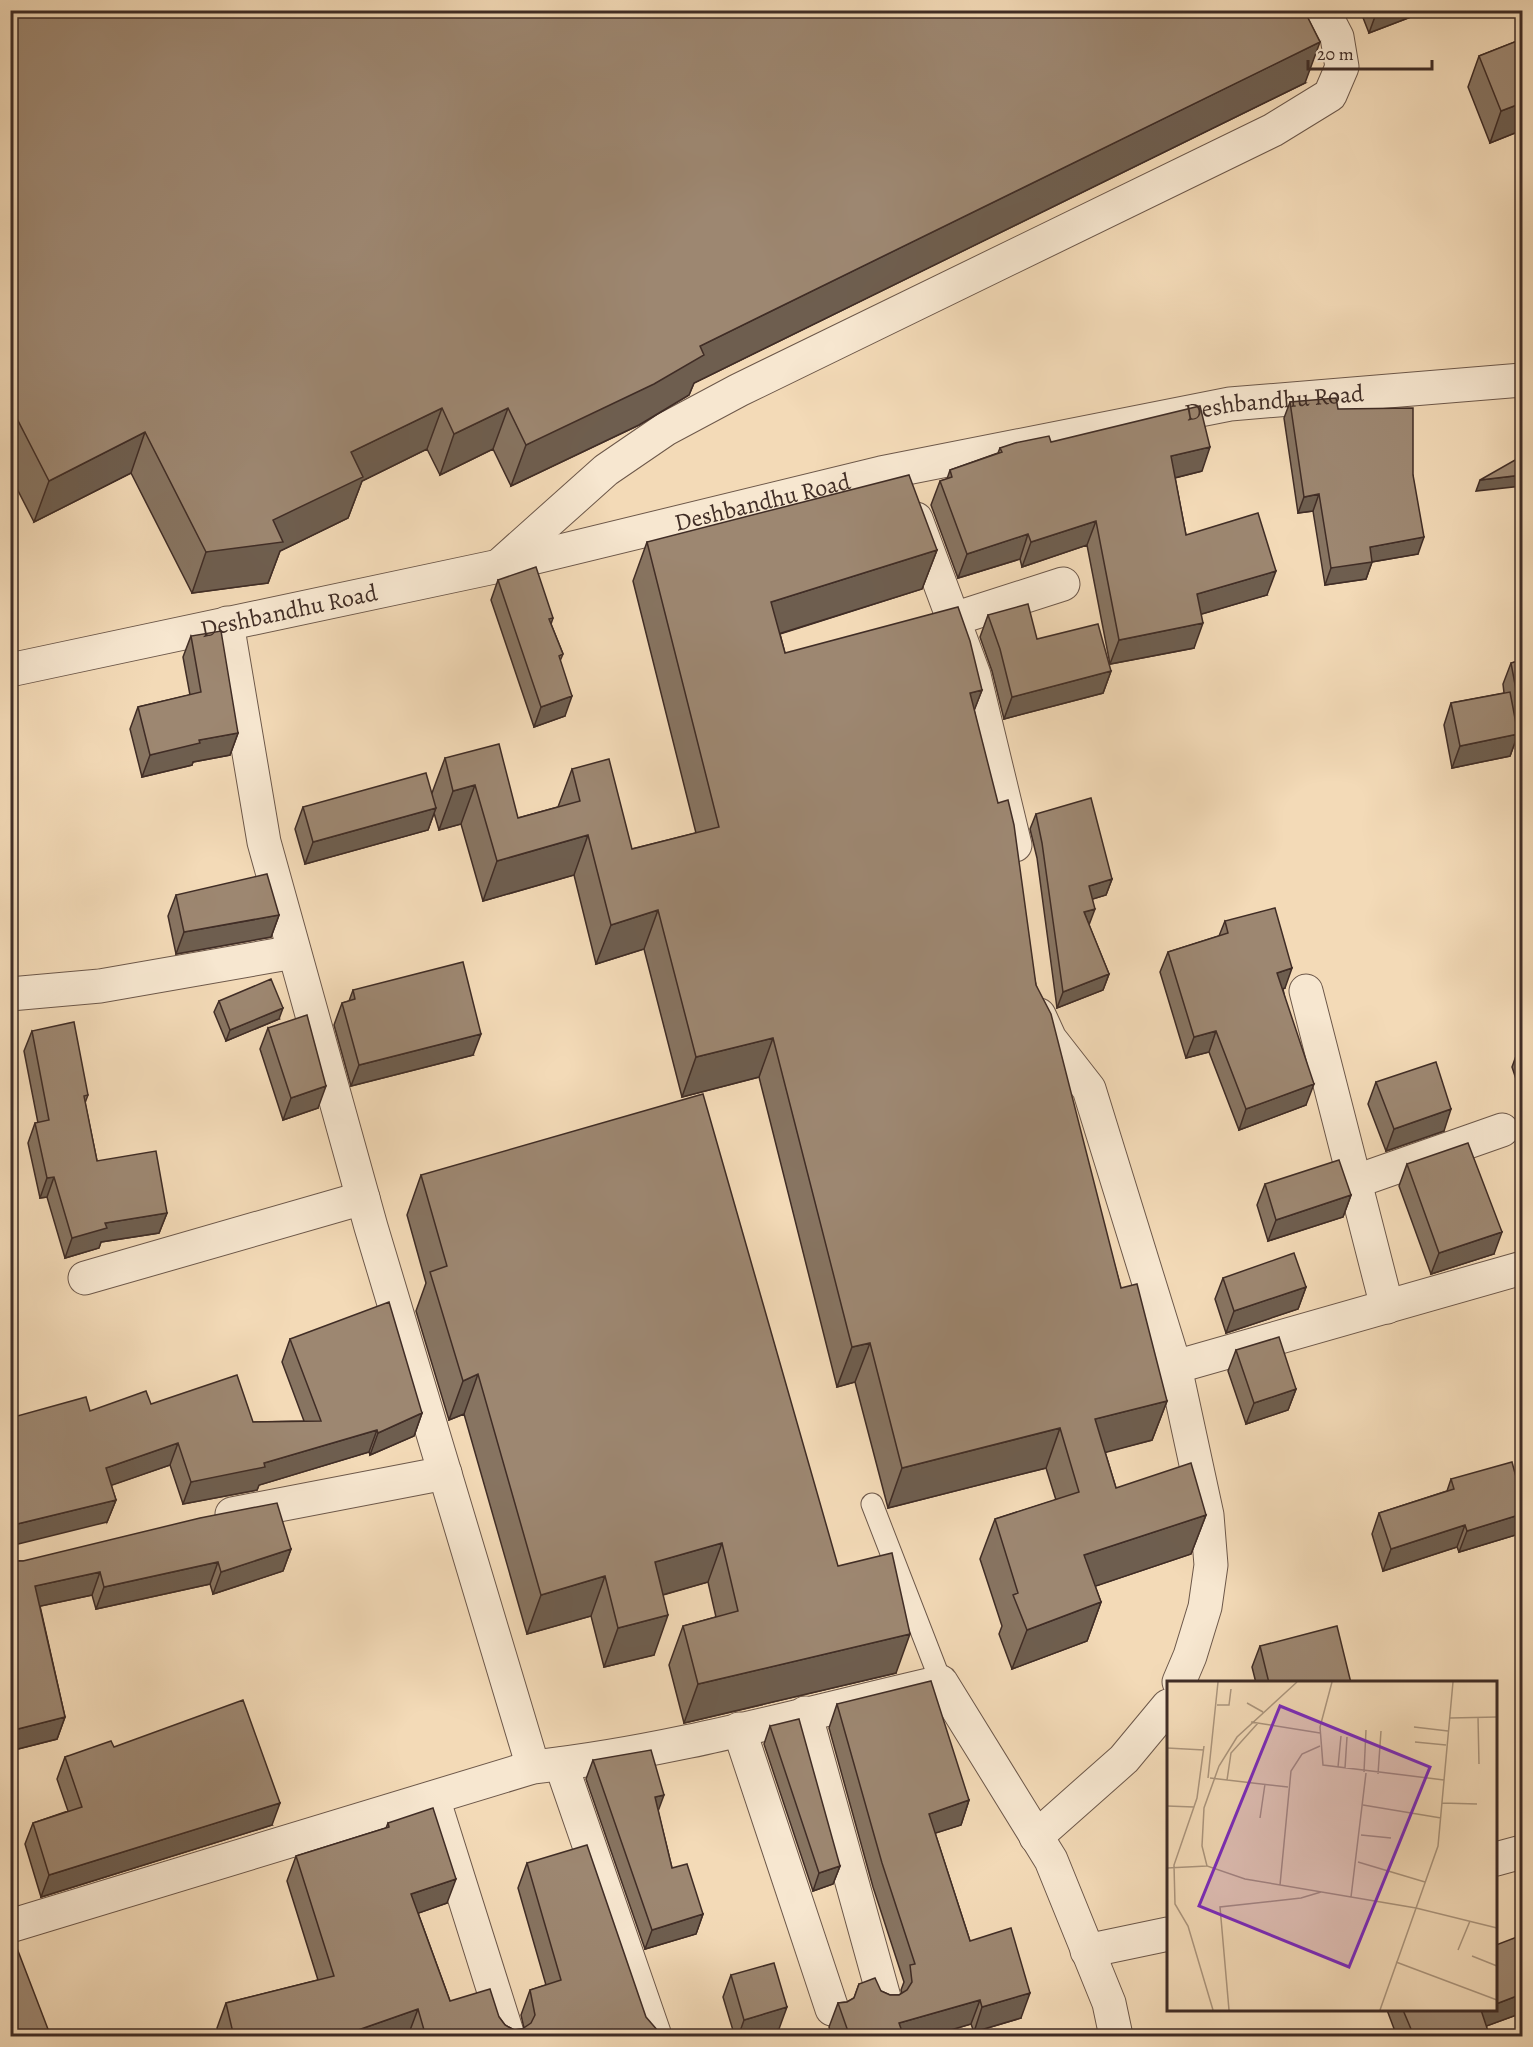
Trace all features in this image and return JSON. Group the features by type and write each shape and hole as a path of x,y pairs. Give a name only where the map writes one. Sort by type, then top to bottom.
{"street":[{"path":"499,566 606,470 666,429 739,390 1273,130 1330,95 1342,66 1337,37 1323,10"},
{"name":"Deshbandhu Road","path":"10,670 499,566 898,470 1230,404 1522,380"},
{"path":"898,470 974,675 1020,872"},
{"path":"954,619 1063,584"},
{"path":"227,623 264,842 363,1198 445,1473 547,1765 655,2037"},
{"path":"10,994 100,986 294,952"},
{"path":"1034,988 1040,1021 1050,1039 1089,1089 1175,1367 1207,1515 1211,1565 1205,1607 1180,1681"},
{"path":"1306,991 1387,1307"},
{"path":"1354,1182 1502,1130"},
{"path":"85,1278 363,1198"},
{"path":"1175,1367 1522,1268"},
{"path":"199,1520 445,1473"},
{"path":"10,1926 547,1765 739,1728 941,1682 1051,1860 1108,2003 1116,2037"},
{"path":"1036,1837 1124,1759 1167,1707"},
{"path":"805,1713 885,2001"},
{"path":"739,1728 832,2009"},
{"path":"433,1798 508,2037"},
{"path":"1497,1859 1522,1852"},
{"path":"1087,1951 1167,1934"}],"lane":[{"path":"872,1504 941,1682"}],"building":[{"path":"10,10 1304,10 1320,42 700,346 704,355 654,384 526,445 508,408 454,434 442,408 351,452 363,477 273,520 283,542 206,552 145,432 49,481 10,405 10,182 16,179 10,168"},
{"path":"1522,39 1522,103 1501,111 1479,56"},
{"path":"1336,398 1338,409 1413,408 1413,475 1424,537 1370,547 1372,562 1331,568 1319,494 1304,497 1290,402"},
{"path":"1200,406 1210,447 1171,456 1186,535 1258,513 1276,571 1197,594 1203,623 1119,640 1096,521 1031,542 1028,534 967,554 940,481 952,477 950,470 1002,452 1000,448 1015,443 1049,436 1051,442"},
{"path":"1522,456 1522,475 1480,480"},
{"path":"909,475 937,550 771,602 785,653 958,607 970,641 982,690 970,693 998,803 1008,800 1014,825 1036,985 1051,1014 1121,1288 1137,1284 1167,1401 1095,1419 1116,1488 1191,1463 1206,1515 1084,1555 1101,1602 1027,1630 1013,1595 1018,1593 995,1519 1079,1492 1060,1428 902,1468 870,1343 852,1347 773,1038 696,1057 658,910 611,925 588,835 497,861 475,785 453,791 445,758 499,744 518,818 580,801 572,769 609,759 632,849 719,827 647,542"},
{"path":"536,567 553,618 549,619 563,654 559,656 572,696 541,707 498,580"},
{"path":"1028,604 1037,639 1098,624 1111,671 1012,697 1000,649 988,615"},
{"path":"221,631 238,733 199,740 200,743 150,755 138,707 201,692 191,636"},
{"path":"1522,660 1522,711 1520,711 1511,663"},
{"path":"1510,692 1518,734 1460,746 1451,703"},
{"path":"426,773 436,808 313,842 303,807"},
{"path":"1091,798 1112,879 1089,886 1095,909 1084,912 1109,974 1063,992 1036,814"},
{"path":"267,874 279,915 184,932 176,895"},
{"path":"1275,908 1292,968 1277,973 1314,1084 1246,1109 1216,1031 1194,1037 1168,952 1228,933 1225,921"},
{"path":"463,962 481,1034 359,1065 342,1003 355,999 353,990"},
{"path":"271,979 283,1008 230,1030 219,1001"},
{"path":"307,1015 326,1086 291,1098 268,1028"},
{"path":"74,1022 88,1095 84,1096 97,1161 156,1151 167,1213 105,1223 107,1228 72,1238 54,1177 47,1178 35,1123 49,1120 32,1031"},
{"path":"1436,1062 1451,1109 1394,1129 1376,1082"},
{"path":"703,1094 838,1566 892,1553 910,1634 698,1684 683,1626 738,1611 722,1543 655,1562 668,1615 618,1628 605,1576 541,1595 478,1374 463,1381 430,1272 447,1266 421,1175"},
{"path":"1468,1143 1502,1232 1439,1253 1407,1164"},
{"path":"1339,1160 1351,1195 1276,1220 1265,1184"},
{"path":"1294,1253 1306,1287 1234,1311 1223,1278"},
{"path":"389,1302 422,1413 378,1433 377,1430 264,1463 265,1467 191,1482 178,1443 106,1468 116,1500 10,1526 10,1418 86,1397 90,1411 146,1391 151,1404 237,1375 253,1422 321,1421 290,1339"},
{"path":"1279,1337 1296,1389 1254,1403 1236,1350"},
{"path":"1512,1462 1522,1499 1522,1514 1467,1531 1465,1525 1391,1549 1379,1513 1454,1489 1451,1479"},
{"path":"277,1503 291,1549 221,1572 218,1562 104,1587 100,1572 35,1586 65,1717 10,1731 10,1559 23,1561 200,1518"},
{"path":"1337,1626 1351,1681 1269,1681 1260,1646"},
{"path":"931,1681 969,1800 929,1814 970,1941 1011,1928 1030,1993 982,2007 980,2000 899,2023 904,2037 850,2037 838,2003 854,1998 859,1984 875,1978 881,1991 890,1995 899,1995 907,1990 912,1982 910,1965 915,1964 882,1863 837,1704"},
{"path":"243,1700 280,1803 49,1875 33,1823 82,1807 65,1757 111,1741 114,1747"},
{"path":"799,1719 840,1866 819,1873 770,1726"},
{"path":"651,1750 664,1795 655,1797 672,1868 687,1864 703,1914 652,1930 593,1760"},
{"path":"433,1808 456,1879 411,1894 450,2001 490,1989 499,2017 505,2025 514,2030 522,2029 531,2023 535,2015 530,1990 561,1980 527,1863 587,1845 646,2017 659,2032 660,2037 426,2037 418,2009 358,2030 360,2037 234,2037 226,2003 334,1976 296,1856 389,1827 388,1823"},
{"path":"10,1930 51,2037 10,2037"},
{"path":"1522,1935 1522,1994 1497,2004 1497,1945"},
{"path":"774,1963 787,2007 744,2020 731,1975"},
{"path":"1403,2011 1481,2011 1490,2037 1388,2037 1411,2029"}]}
